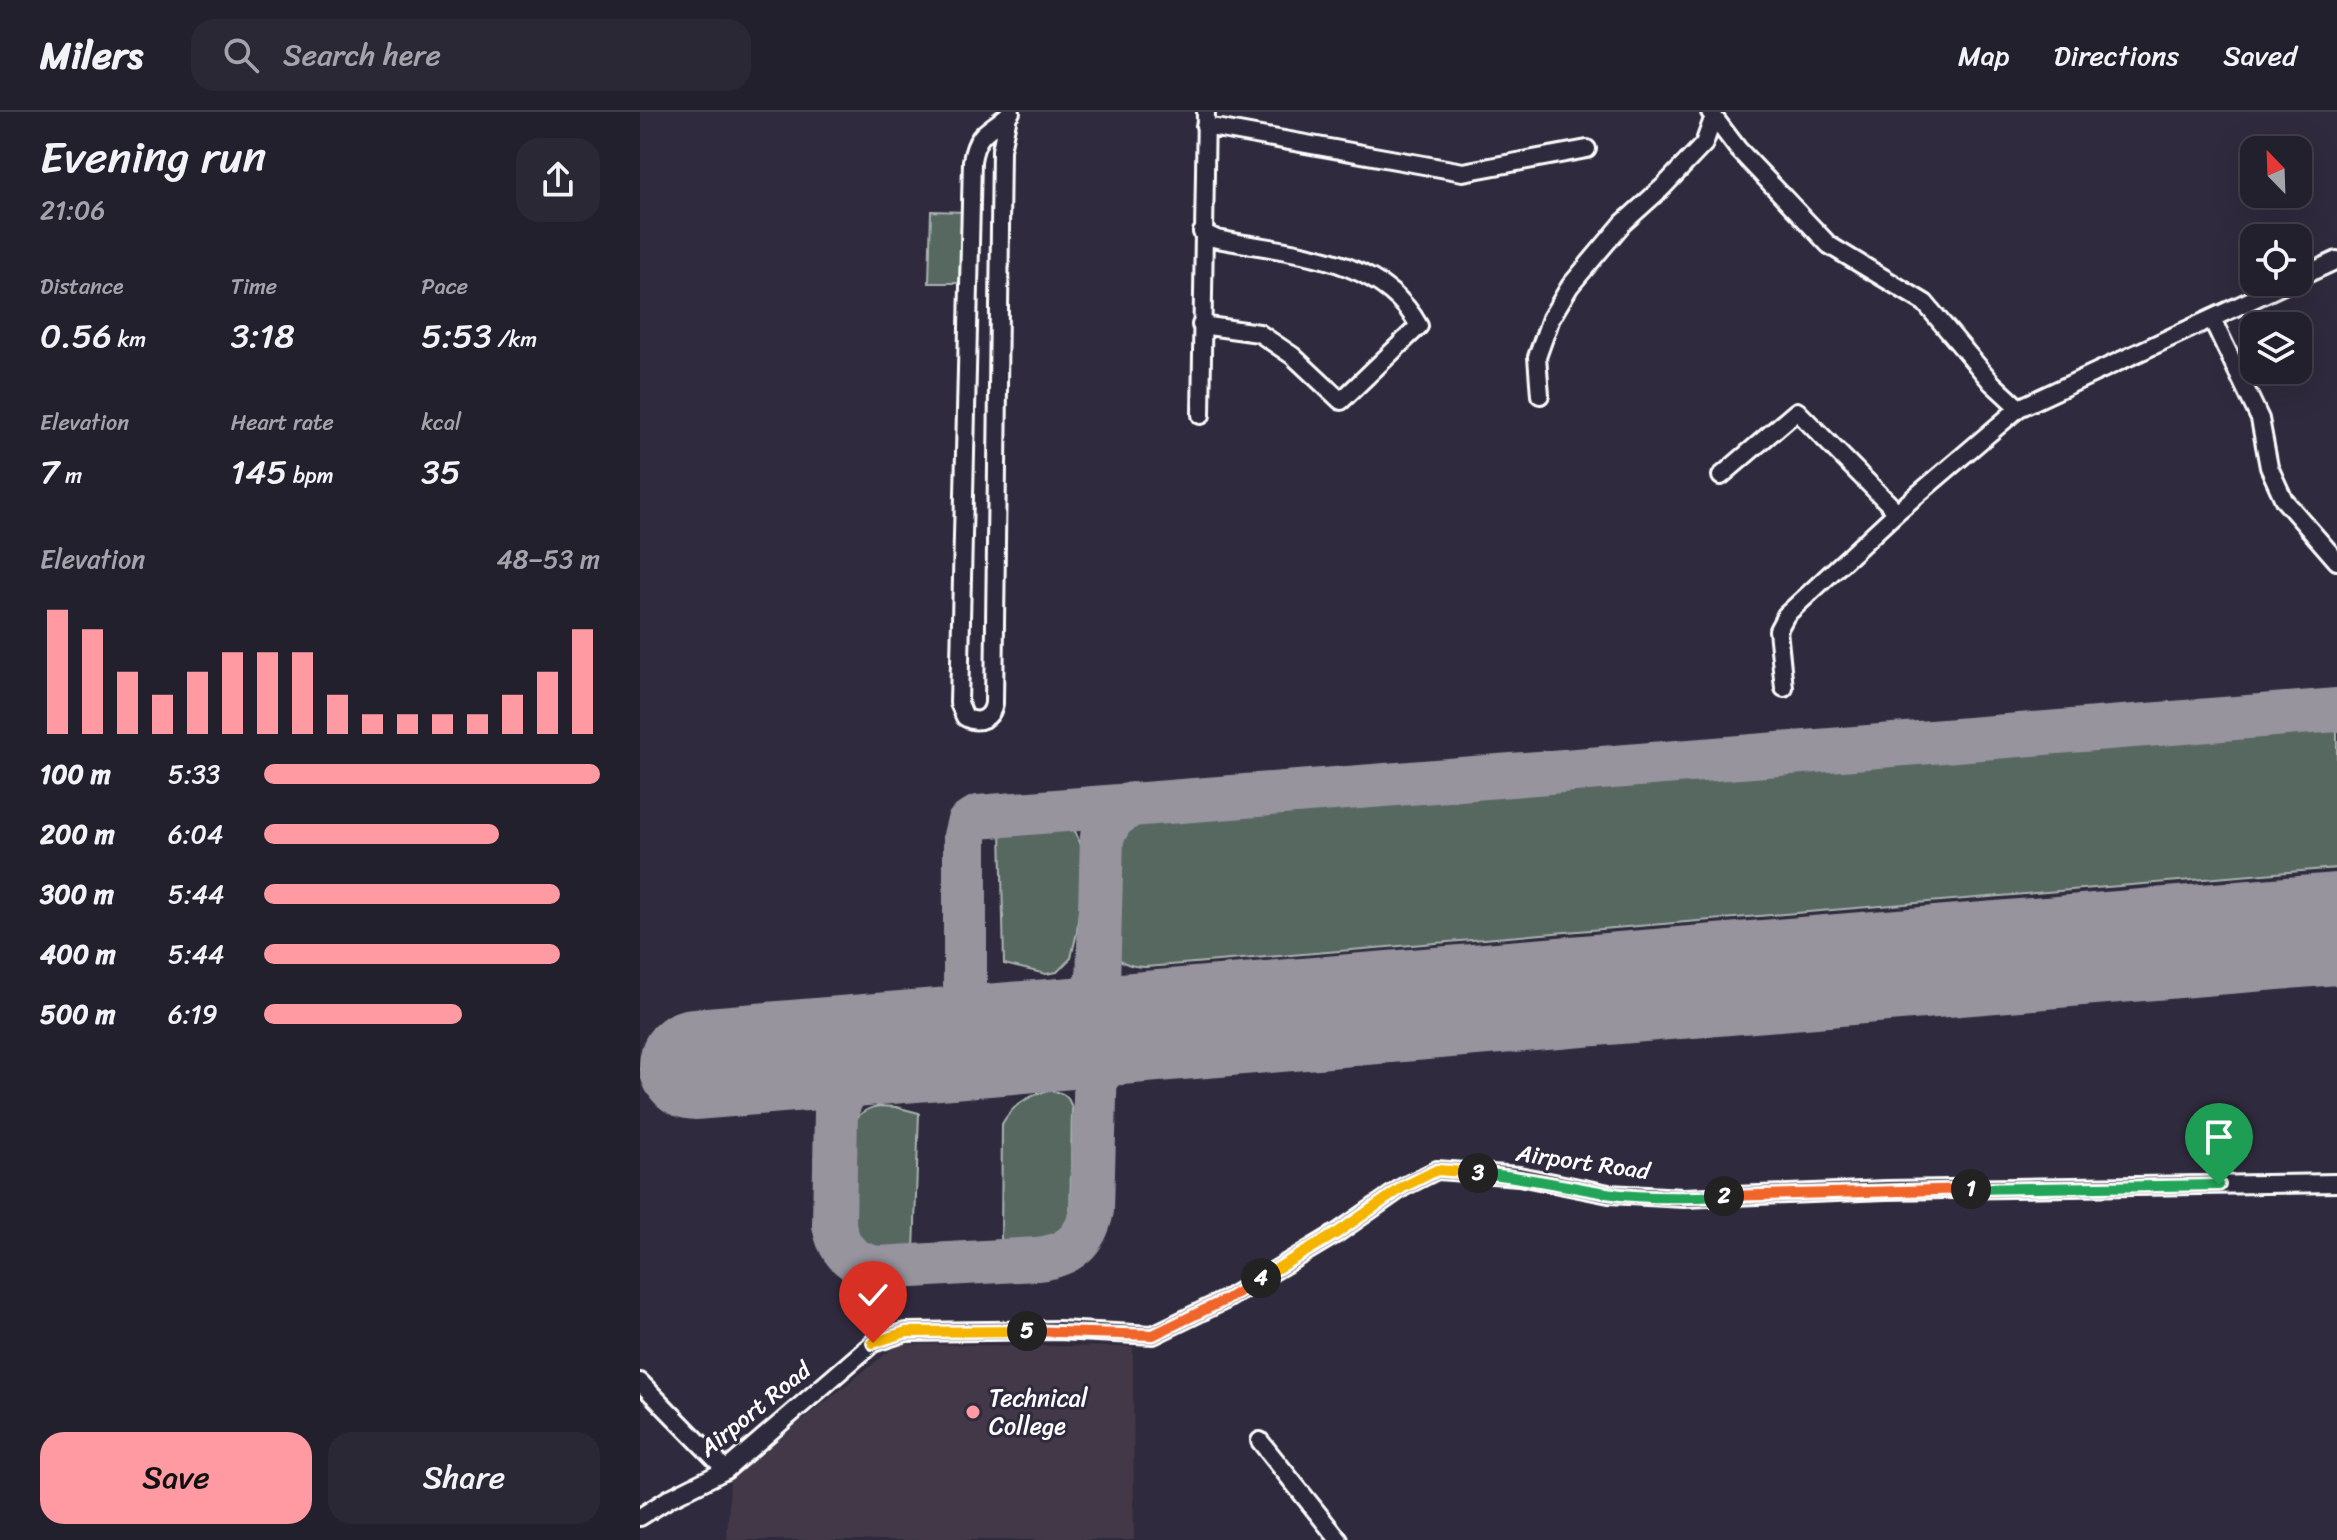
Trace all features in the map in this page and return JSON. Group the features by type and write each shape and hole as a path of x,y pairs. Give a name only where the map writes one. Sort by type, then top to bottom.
{"street":[{"path":"1010,114 1001,150 994,703 991,714 975,721 965,717 959,703 972,161 978,138 1010,114"},
{"path":"1540,395 1537,357 1551,318 1570,286 1623,223 1704,144 1711,115"},
{"path":"1711,115 1829,245 1925,303 1992,383 2019,408"},
{"path":"1201,415 1205,119 1463,172 1587,149"},
{"path":"1201,325 1259,333 1293,356 1341,401 1419,326 1410,308 1372,278 1347,265 1217,239 1202,232"},
{"path":"2312,272 2337,260"},
{"path":"1784,688 1778,630 1786,615 1897,512 2019,408 2260,296"},
{"path":"2212,319 2260,419 2269,467 2284,500 2337,561"},
{"path":"1721,476 1797,411 1897,512"},
{"name":"Airport Road","path":"640,1517 726,1470 873,1343 906,1332 1059,1330 1153,1335 1225,1300 1337,1233 1403,1187 1437,1170 1519,1176 1609,1194 1684,1198 1886,1190 2337,1183"},
{"path":"640,1382 726,1470"},
{"path":"1260,1441 1339,1540"}],"shaded area":[{"name":"Technical College","path":"898,1344 1133,1347 1134,1540 727,1540 730,1477"}],"green space":[{"path":"931,211 967,212 964,283 929,283"},
{"path":"2337,719 2337,868 1146,967 1124,963 1110,947 1116,832 1122,824 1138,817"},
{"path":"1047,821 1064,822 1074,829 1084,852 1077,932 1071,958 1057,972 1046,974 1004,964 1001,829"},
{"path":"1050,1090 1065,1095 1072,1108 1070,1222 1065,1230 1049,1239 1001,1241 1002,1124 1022,1102"},
{"path":"878,1106 919,1113 914,1251 870,1251 858,1244 850,1233 846,1218 844,1201 848,1136 858,1116"}],"taxiway":[{"path":"965,1042 965,836 968,824 978,817 2337,710"},
{"path":"837,1053 834,1225 839,1242 848,1255 878,1268 1037,1259 1058,1254 1074,1245 1085,1230 1092,1210 1102,836 1113,817 1132,804"},
{"path":"1095,1081 1077,1052 1048,1035 1076,1009 1098,978"},
{"path":"1095,1081 1119,1050 1152,1027"},
{"path":"836,1113 855,1078 872,1064 908,1047"}],"runway":[{"path":"695,1064 2337,929"}],"place":[{"name":"Technical College","path":"973,1412"}],"route":[{"path":"873,1343 906,1332 1059,1330 1153,1335 1225,1300 1337,1233 1403,1187 1437,1170 1519,1176 1609,1194 1684,1198 1886,1190 2219,1185"}]}
